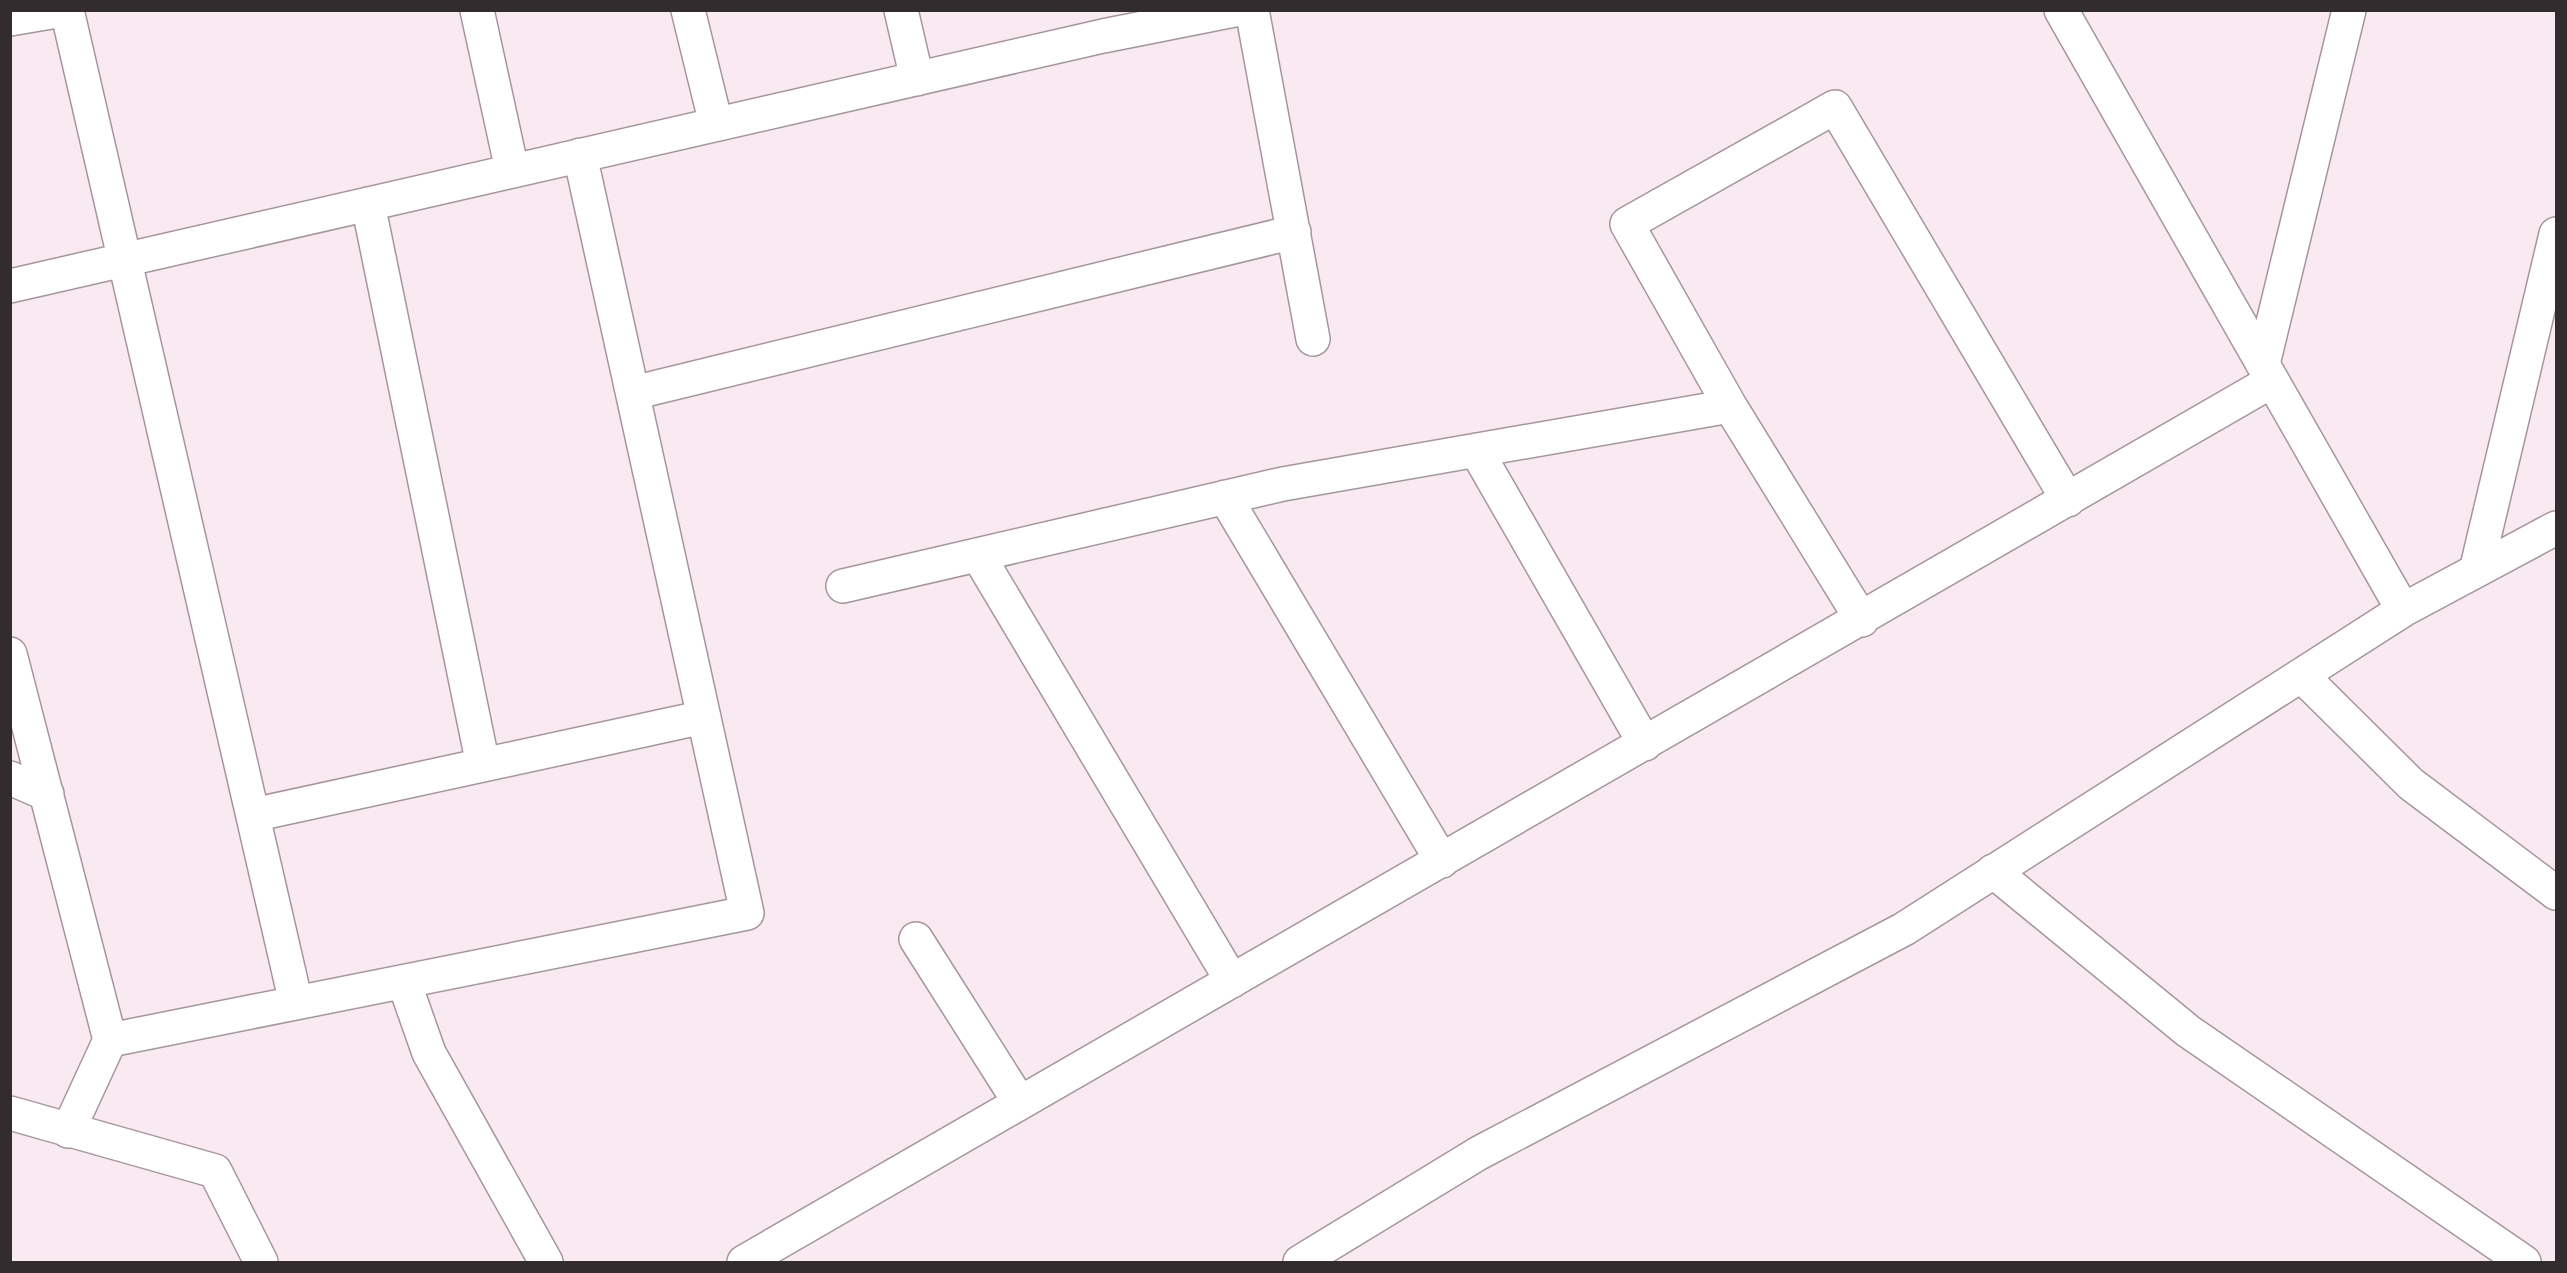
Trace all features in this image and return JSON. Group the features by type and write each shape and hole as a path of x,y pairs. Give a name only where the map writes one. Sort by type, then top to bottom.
{"street":[{"path":"10,20 63,10"},
{"path":"67,10 296,1003"},
{"path":"477,10 512,170"},
{"path":"688,10 716,124"},
{"path":"901,10 917,79"},
{"path":"10,286 917,79 1100,23 1234,10"},
{"path":"1252,10 1313,339"},
{"path":"2061,10 2403,610"},
{"path":"744,1263 2068,500 2267,373 2349,10"},
{"path":"1862,620 1730,406 1627,224 1836,107 2068,500"},
{"path":"110,1040 747,913 580,155"},
{"path":"368,204 483,765"},
{"path":"633,393 1294,232"},
{"path":"2476,571 2556,234"},
{"path":"843,586 1283,484 1730,406"},
{"path":"1476,450 1645,744"},
{"path":"1224,497 1443,861"},
{"path":"1300,1263 1479,1153 1904,928 2403,610 2556,528"},
{"path":"978,555 1233,981"},
{"path":"10,654 110,1040 68,1131"},
{"path":"2301,675 2411,784 2556,893"},
{"path":"253,815 704,717"},
{"path":"10,778 47,794"},
{"path":"1993,871 2188,1031 2524,1263"},
{"path":"916,939 1020,1103"},
{"path":"404,982 429,1053 546,1263"},
{"path":"10,1113 215,1171 261,1263"}]}
